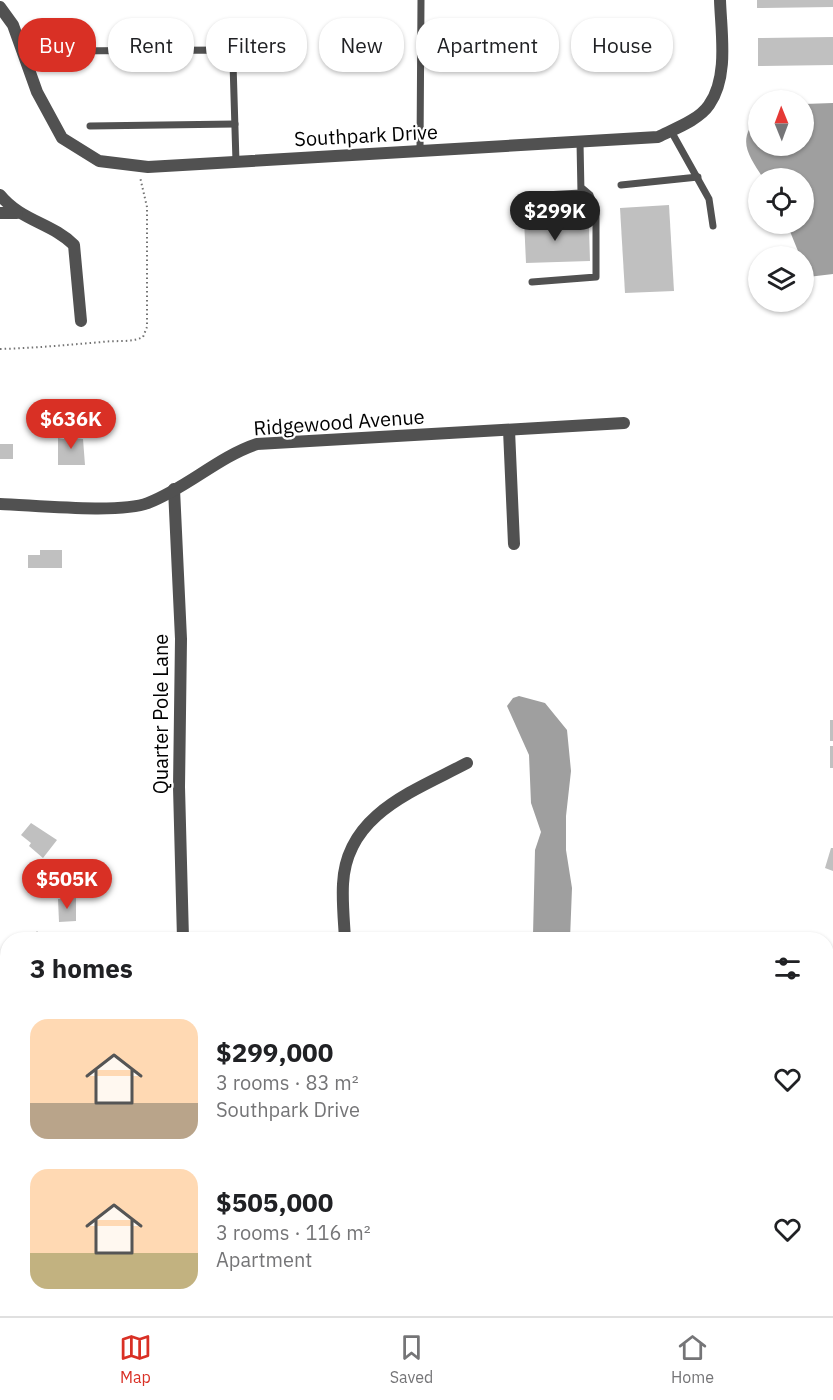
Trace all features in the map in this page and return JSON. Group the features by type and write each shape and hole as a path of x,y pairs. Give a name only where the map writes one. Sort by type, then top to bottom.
{"street":[{"name":"Southpark Drive","path":"30,72 37,92 62,138 99,161 139,166 658,137 709,106 721,72 720,0"},
{"name":"Southpark Drive","path":"0,7 13,25 18,39"},
{"path":"0,195 17,213 66,237 74,245 81,321"},
{"path":"0,213 17,213"},
{"name":"Ridgewood Avenue","path":"0,504 98,507 146,504 238,450 257,444 624,423"},
{"path":"509,430 514,543"},
{"name":"Quarter Pole Lane","path":"174,489 181,639 179,787 183,932"},
{"path":"345,932 342,883 349,853 360,832 378,812 467,763"}],"lane":[{"path":"420,151 421,0"},
{"path":"96,51 224,50 233,63 236,162"},
{"path":"90,126 235,124"},
{"path":"672,130 710,199 713,226"},
{"path":"532,282 596,278 596,210 590,195 583,189 580,142"},
{"path":"621,185 698,177"},
{"path":"526,196 576,195 583,189"}],"path":[{"path":"0,349 68,347 137,340 143,337 147,327 147,207 139,166"}],"shaded area":[{"path":"833,103 833,274 814,276 814,246 796,246 791,234 814,234 814,168 757,168 750,156 814,156 814,104"},
{"path":"519,696 545,703 567,730 571,771 566,816 566,850 572,888 570,932 533,932 535,850 541,832 531,803 529,755 507,706 513,698"}],"building":[{"path":"757,0 833,0 833,7 757,8"},
{"path":"833,37 833,65 758,66 758,38"},
{"path":"669,205 674,291 625,293 620,208"},
{"path":"568,218 569,229 589,228 590,261 526,263 524,219"},
{"path":"64,427 73,428 73,438 83,439 85,465 58,465 58,438 64,439"},
{"path":"0,444 13,444 13,459 0,459"},
{"path":"40,550 62,550 62,568 28,568 28,555 40,555"},
{"path":"830,720 833,720 833,741 830,741"},
{"path":"830,746 833,746 833,768 830,768"},
{"path":"31,823 57,840 43,858 29,846 31,843 21,835"},
{"path":"831,848 833,848 833,871 825,868"},
{"path":"76,898 76,921 59,922 58,899"}]}
